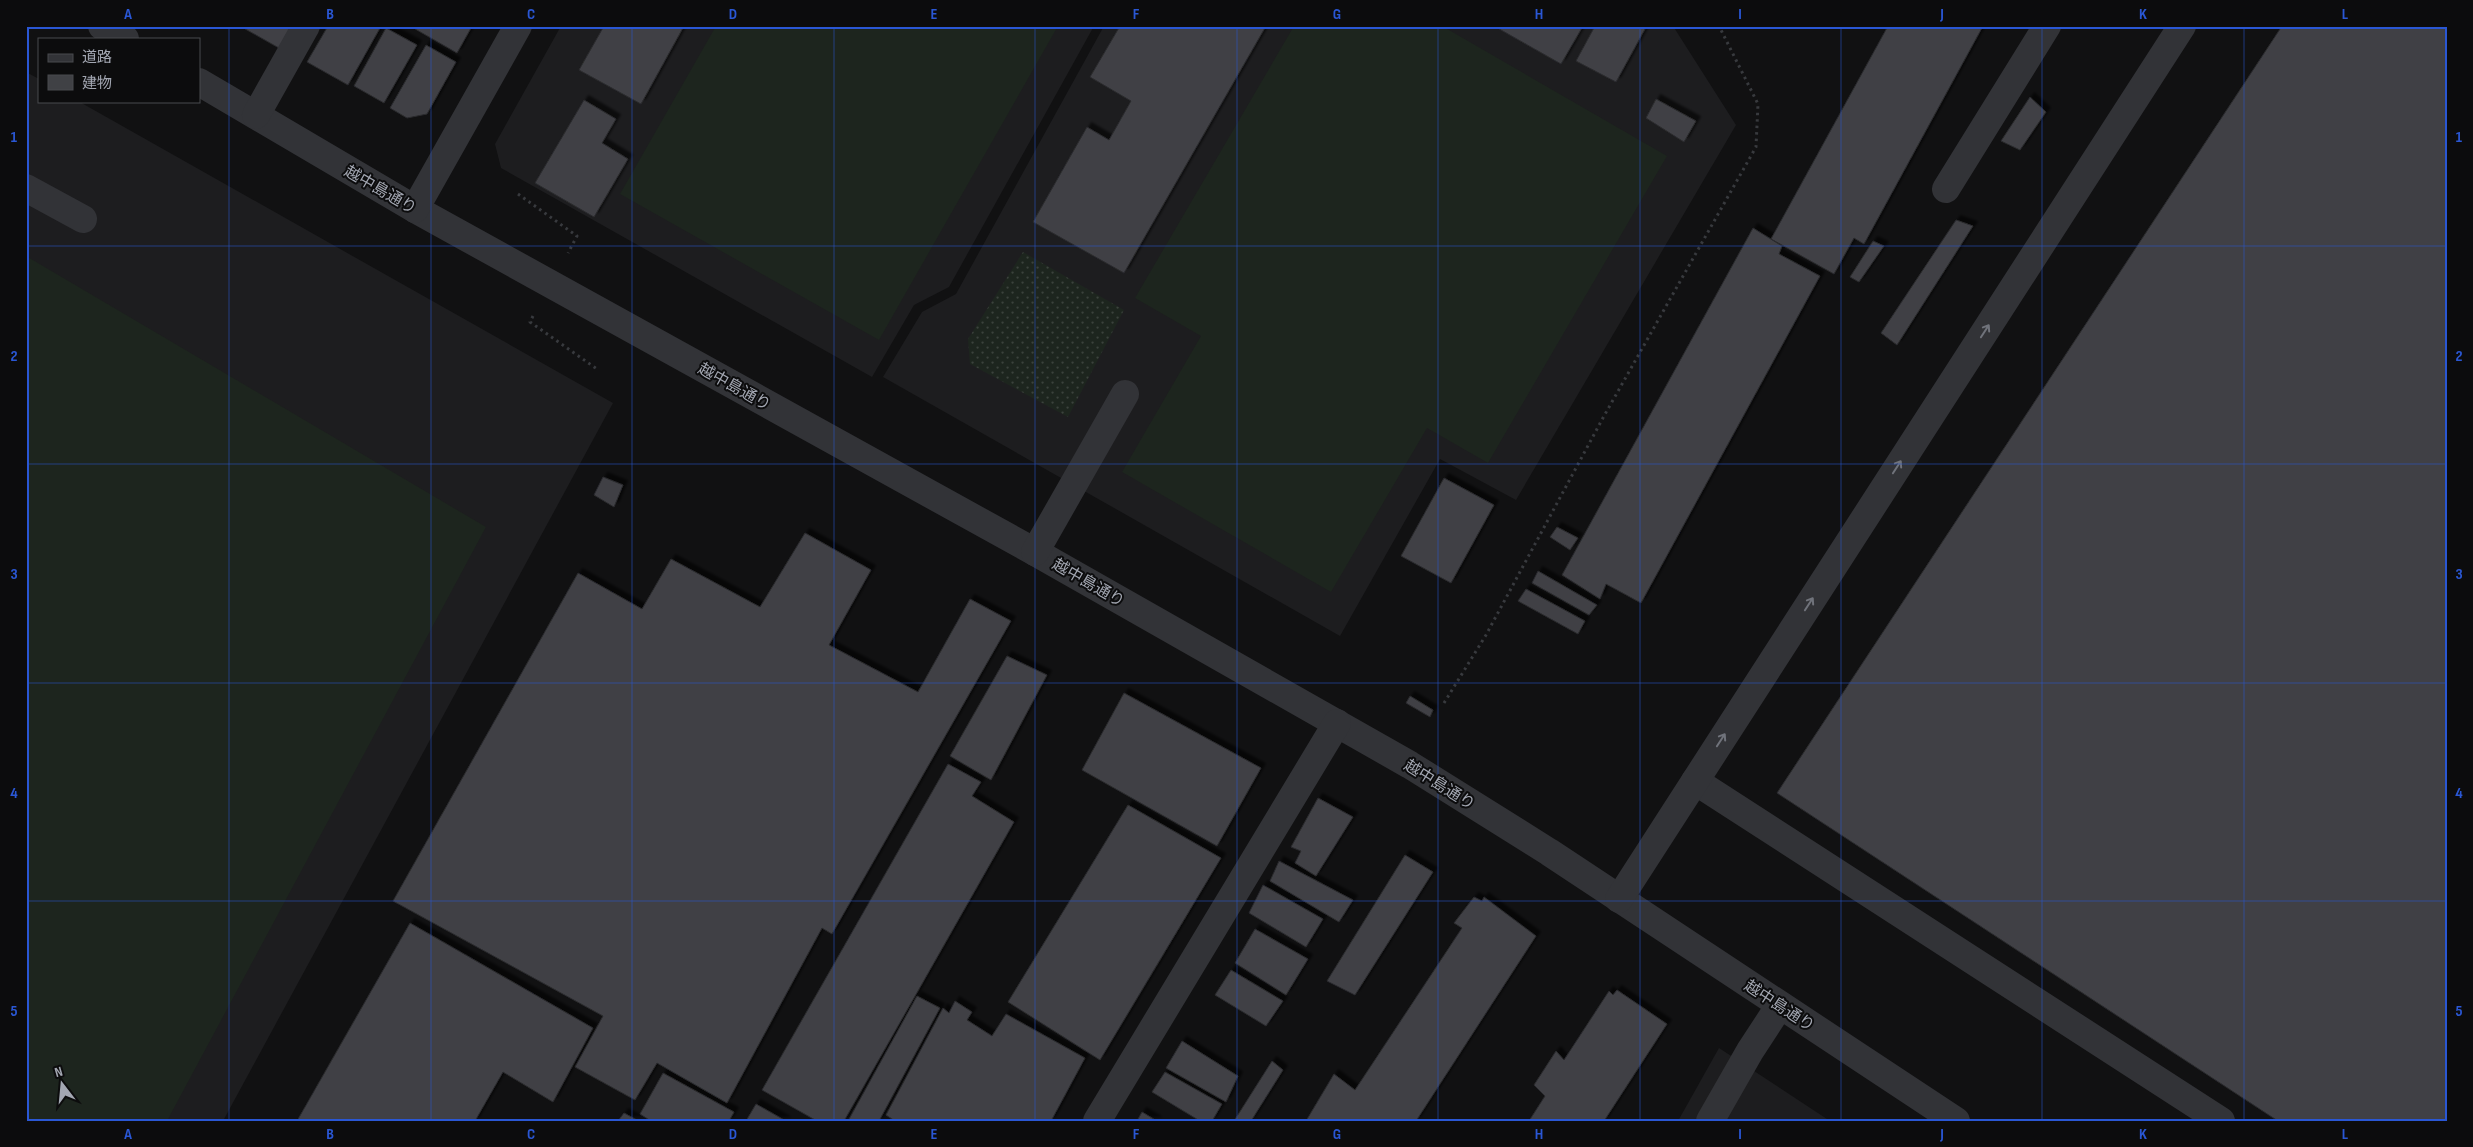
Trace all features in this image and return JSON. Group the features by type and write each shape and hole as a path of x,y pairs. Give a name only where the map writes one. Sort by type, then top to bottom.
{"street":[{"path":"102,26 124,38"},
{"path":"127,38 135,26"},
{"path":"256,115 306,26"},
{"path":"415,209 518,26"},
{"path":"1946,189 2047,26"},
{"path":"1619,899 2182,26"},
{"name":"越中島通り","path":"200,83 415,209 1035,552 1337,723 1468,801 1956,1121"},
{"path":"26,188 83,219"},
{"path":"1035,552 1125,394"},
{"path":"1097,1121 1337,723"},
{"path":"1694,781 2221,1121"},
{"path":"1710,1121 1750,1051 1780,1005"}],"path":[{"path":"1444,703 1486,635 1604,416 1756,147 1758,104 1719,26"},
{"path":"518,194 577,236"},
{"path":"530,322 597,369"}],"shaded area":[{"path":"561,26 1094,26 949,287 914,305 872,377 501,168 495,144"},
{"path":"716,26 1058,26 879,340 620,194"},
{"path":"1104,26 1673,26 1736,125 1516,500 1440,459 1340,636 883,377 922,312 956,294"},
{"path":"1294,26 1442,26 1667,156 1488,463 1427,428 1331,592 1122,472 1201,336 1135,298"},
{"path":"26,72 38,78 38,102 80,102 613,403 223,1121 26,1121"},
{"path":"1023,252 1124,310 1068,417 970,364 968,339"},
{"path":"26,256 486,527 167,1121 26,1121"},
{"path":"1719,1048 1830,1121 1678,1121"}],"building":[{"path":"240,26 291,26 279,48"},
{"path":"328,26 380,28 348,85 307,62"},
{"path":"410,26 469,26 471,28 457,53"},
{"path":"604,26 684,26 641,104 579,70"},
{"path":"1120,26 1266,26 1124,273 1033,222 1087,127 1109,140 1131,101 1090,77"},
{"path":"1494,26 1583,26 1561,64"},
{"path":"1595,26 1640,26 1645,29 1616,82 1576,61"},
{"path":"1888,26 1983,26 1864,244 1854,238 1834,274 1771,239"},
{"path":"2282,26 2447,26 2447,1121 2278,1121 1777,793"},
{"path":"386,28 417,45 384,103 354,86"},
{"path":"426,45 456,62 427,114 407,118 390,108"},
{"path":"2030,97 2046,112 2020,150 2001,141"},
{"path":"1656,99 1696,121 1684,142 1646,118"},
{"path":"584,100 616,119 602,143 628,159 594,217 535,183"},
{"path":"1956,220 1973,226 1897,345 1881,333"},
{"path":"1753,228 1782,246 1779,254 1820,276 1641,603 1606,584 1600,599 1562,575"},
{"path":"1873,241 1884,246 1859,282 1850,277"},
{"path":"603,477 623,485 614,507 594,495"},
{"path":"1444,478 1494,505 1451,583 1401,556"},
{"path":"1557,527 1578,538 1570,550 1550,537"},
{"path":"805,533 871,570 829,645 918,692 970,599 1011,621 832,934 822,928 727,1103 657,1063 635,1100 575,1067 603,1016 393,901 578,573 642,609 671,559 760,607"},
{"path":"1538,571 1597,605 1589,615 1532,583"},
{"path":"1526,589 1585,621 1578,634 1518,601"},
{"path":"1007,656 1047,675 991,780 950,756"},
{"path":"1124,693 1261,768 1217,846 1082,770"},
{"path":"1410,696 1433,710 1430,717 1406,703"},
{"path":"948,764 981,782 972,796 1014,822 844,1121 817,1121 762,1090"},
{"path":"1318,798 1353,817 1316,876 1295,863 1301,851 1291,847"},
{"path":"1128,805 1221,858 1100,1060 1008,1002"},
{"path":"1405,855 1433,872 1355,995 1327,981"},
{"path":"1279,861 1353,900 1339,922 1270,881"},
{"path":"1263,885 1323,919 1306,947 1249,913"},
{"path":"1474,897 1482,901 1484,897 1536,936 1416,1121 1306,1121 1334,1074 1355,1090 1462,928 1454,923"},
{"path":"410,923 593,1028 553,1102 503,1072 475,1121 297,1121"},
{"path":"1255,929 1308,959 1286,995 1235,963"},
{"path":"1231,970 1283,1001 1266,1026 1215,995"},
{"path":"1617,990 1667,1024 1604,1121 1529,1121 1545,1096 1534,1085 1556,1051 1564,1060 1609,991 1613,995"},
{"path":"917,996 940,1008 879,1121 848,1121"},
{"path":"955,1001 972,1012 967,1020 992,1036 1006,1014 1085,1058 1051,1121 895,1121 886,1115 943,1008 949,1013"},
{"path":"1182,1041 1238,1076 1226,1102 1166,1068"},
{"path":"1272,1061 1283,1070 1251,1121 1234,1121"},
{"path":"1165,1072 1222,1104 1212,1121 1200,1121 1152,1092"},
{"path":"663,1073 734,1112 729,1121 651,1121 640,1114"},
{"path":"756,1104 786,1121 746,1121"},
{"path":"1142,1112 1157,1121 1137,1121"},
{"path":"624,1113 637,1120 618,1121"}]}
